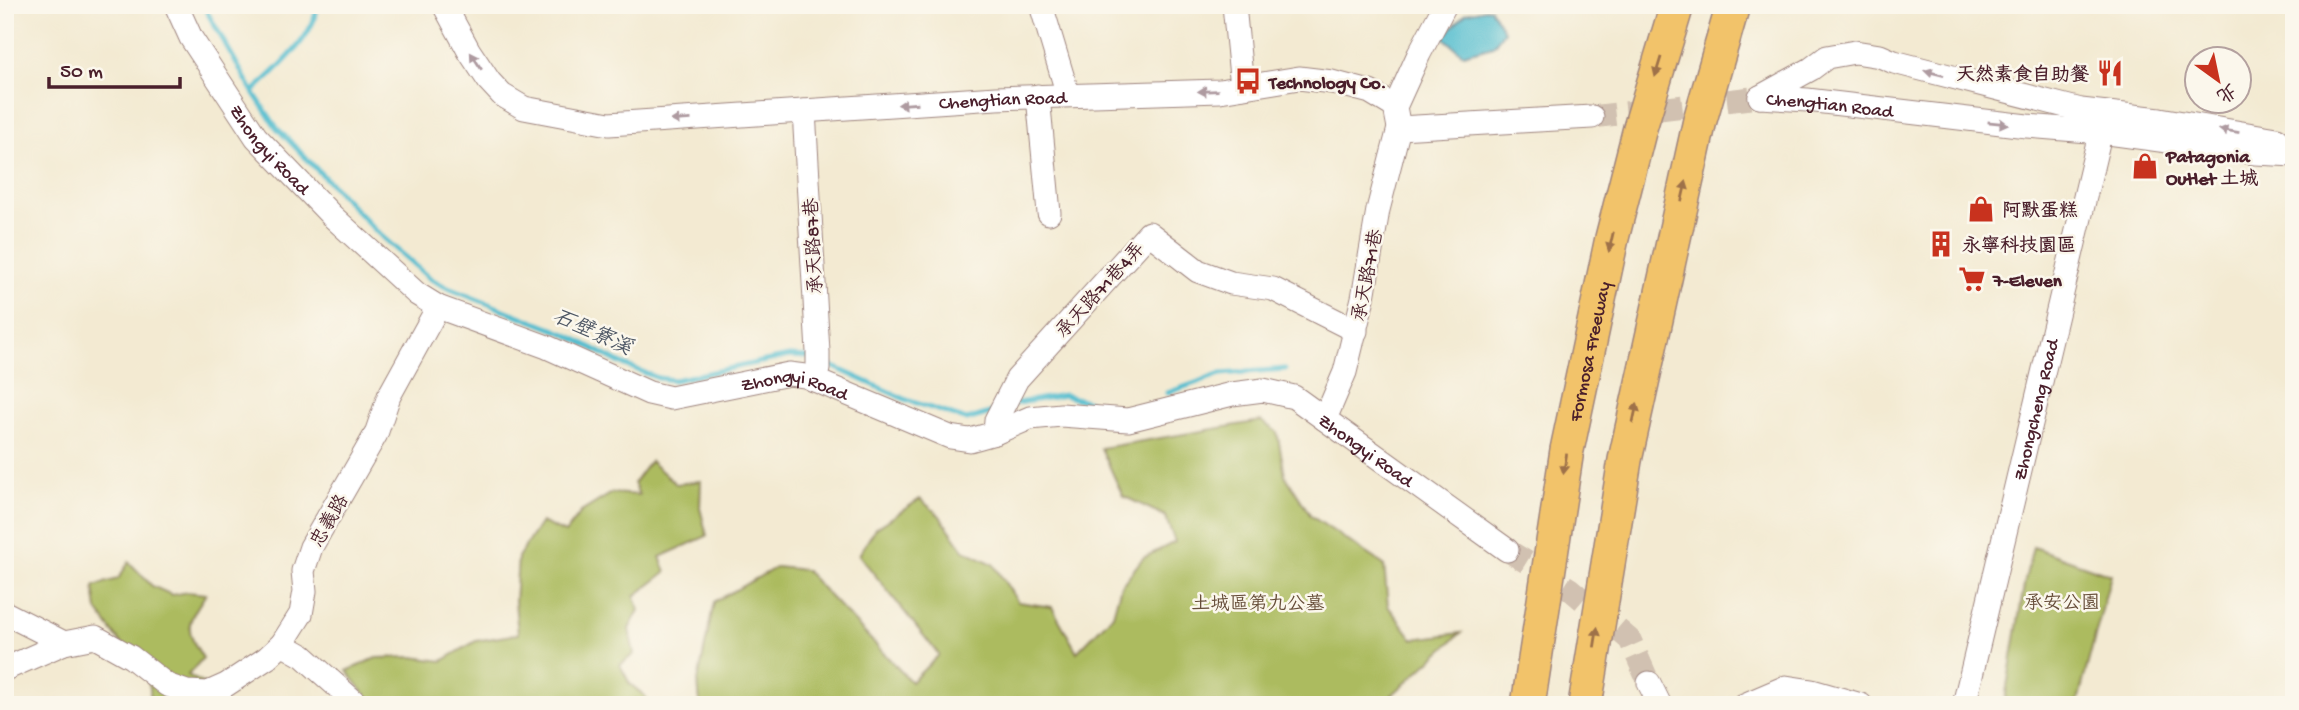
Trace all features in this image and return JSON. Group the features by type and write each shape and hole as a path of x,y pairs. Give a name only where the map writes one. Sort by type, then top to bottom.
{"highway":[{"name":"Formosa Freeway","path":"1528,705 1567,450 1612,238 1640,128 1677,5"},
{"path":"1585,705 1625,460 1700,120 1733,5"},
{"path":"1710,88 1746,5"}],"street":[{"name":"Zhongyi Road","path":"176,5 191,38 256,137 331,216 417,294 438,307 547,347 649,393 671,398 789,374 804,376 817,367 950,437 970,440 995,426 1030,418 1061,415 1128,420 1232,394 1263,390 1294,397 1507,550"},
{"name":"Chengtian Road","path":"444,5 489,80 502,95 524,108 610,124 1038,96 1220,91 1299,78 1332,82 1370,92 1397,118"},
{"path":"1041,5 1068,95"},
{"path":"1234,5 1242,87"},
{"name":"承天路71巷","path":"1325,419 1345,372 1356,331 1397,118 1419,54 1445,5"},
{"name":"Chengtian Road","path":"2103,123 2081,110 1894,62 1880,56 1855,52 1828,57 1759,97 1807,100 2026,126 2103,123 2256,153 2292,147"},
{"path":"1842,104 1831,98 1822,83 1824,76 1831,69 1843,63 1894,62"},
{"path":"1807,100 1806,83 1811,69"},
{"path":"1038,96 1049,213"},
{"name":"承天路87巷","path":"804,111 817,367"},
{"path":"1397,118 1592,117"},
{"name":"Zhongcheng Road","path":"1964,705 2103,123"},
{"name":"承天路71巷4弄","path":"995,426 1017,379 1149,233 1198,271 1231,284 1273,289 1356,331"},
{"name":"忠義路","path":"5,669 64,643 95,637 131,657 167,685 187,692 208,693 257,665 282,644 301,614 305,591 303,571 311,547 376,434 389,396 438,307"},
{"path":"5,613 64,643"},
{"path":"282,644 303,656 358,705"},
{"path":"1649,683 1660,705"},
{"path":"1744,705 1786,687 1812,691 1861,705"}],"green space":[{"name":"土城區第九公墓","path":"1261,421 1277,432 1285,475 1311,516 1384,565 1388,606 1413,639 1461,633 1381,705 700,705 698,681 714,602 777,567 805,570 911,682 939,655 859,555 875,529 920,499 939,515 964,550 993,564 1018,602 1052,607 1077,652 1113,615 1121,586 1143,558 1175,542 1165,516 1123,496 1101,448"},
{"path":"650,461 676,484 701,481 700,508 707,536 660,557 666,572 635,596 639,610 629,629 634,654 620,665 630,684 645,696 649,705 374,705 347,671 376,658 413,657 442,661 476,641 518,634 515,602 518,557 541,522 565,533 581,512 612,493 639,495 634,483"},
{"name":"承安公園","path":"2033,547 2111,575 2077,705 2004,705"},
{"path":"129,562 152,586 172,595 187,592 206,594 190,625 192,639 203,658 188,675 220,693 222,705 150,705 150,688 144,667 120,642 97,610 94,586 118,579"}],"water":[{"path":"1490,8 1504,31 1493,46 1463,54 1443,37 1466,13"}],"waterway":[{"name":"石壁寮溪","path":"203,5 277,128 378,233 429,278 566,334 620,363 658,378 674,380 789,356 811,357"},
{"path":"253,92 302,41 315,17 317,5"},
{"name":"石壁寮溪","path":"823,362 907,400 967,420 993,412"},
{"name":"石壁寮溪","path":"1167,393 1221,374 1285,369"},
{"name":"石壁寮溪","path":"1012,404 1064,395 1089,402"}],"tunnel":[{"path":"1592,117 1760,97"},
{"path":"1507,550 1570,589 1630,640 1649,683"}],"place":[{"name":"天然素食自助餐","path":"2110,73"},
{"name":"Technology Co.","path":"1248,81"},
{"name":"Patagonia Outlet 土城","path":"2145,166"},
{"name":"阿默蛋糕","path":"1981,209"},
{"name":"永寧科技園區","path":"1941,244"},
{"name":"7-Eleven","path":"1972,279"}]}
